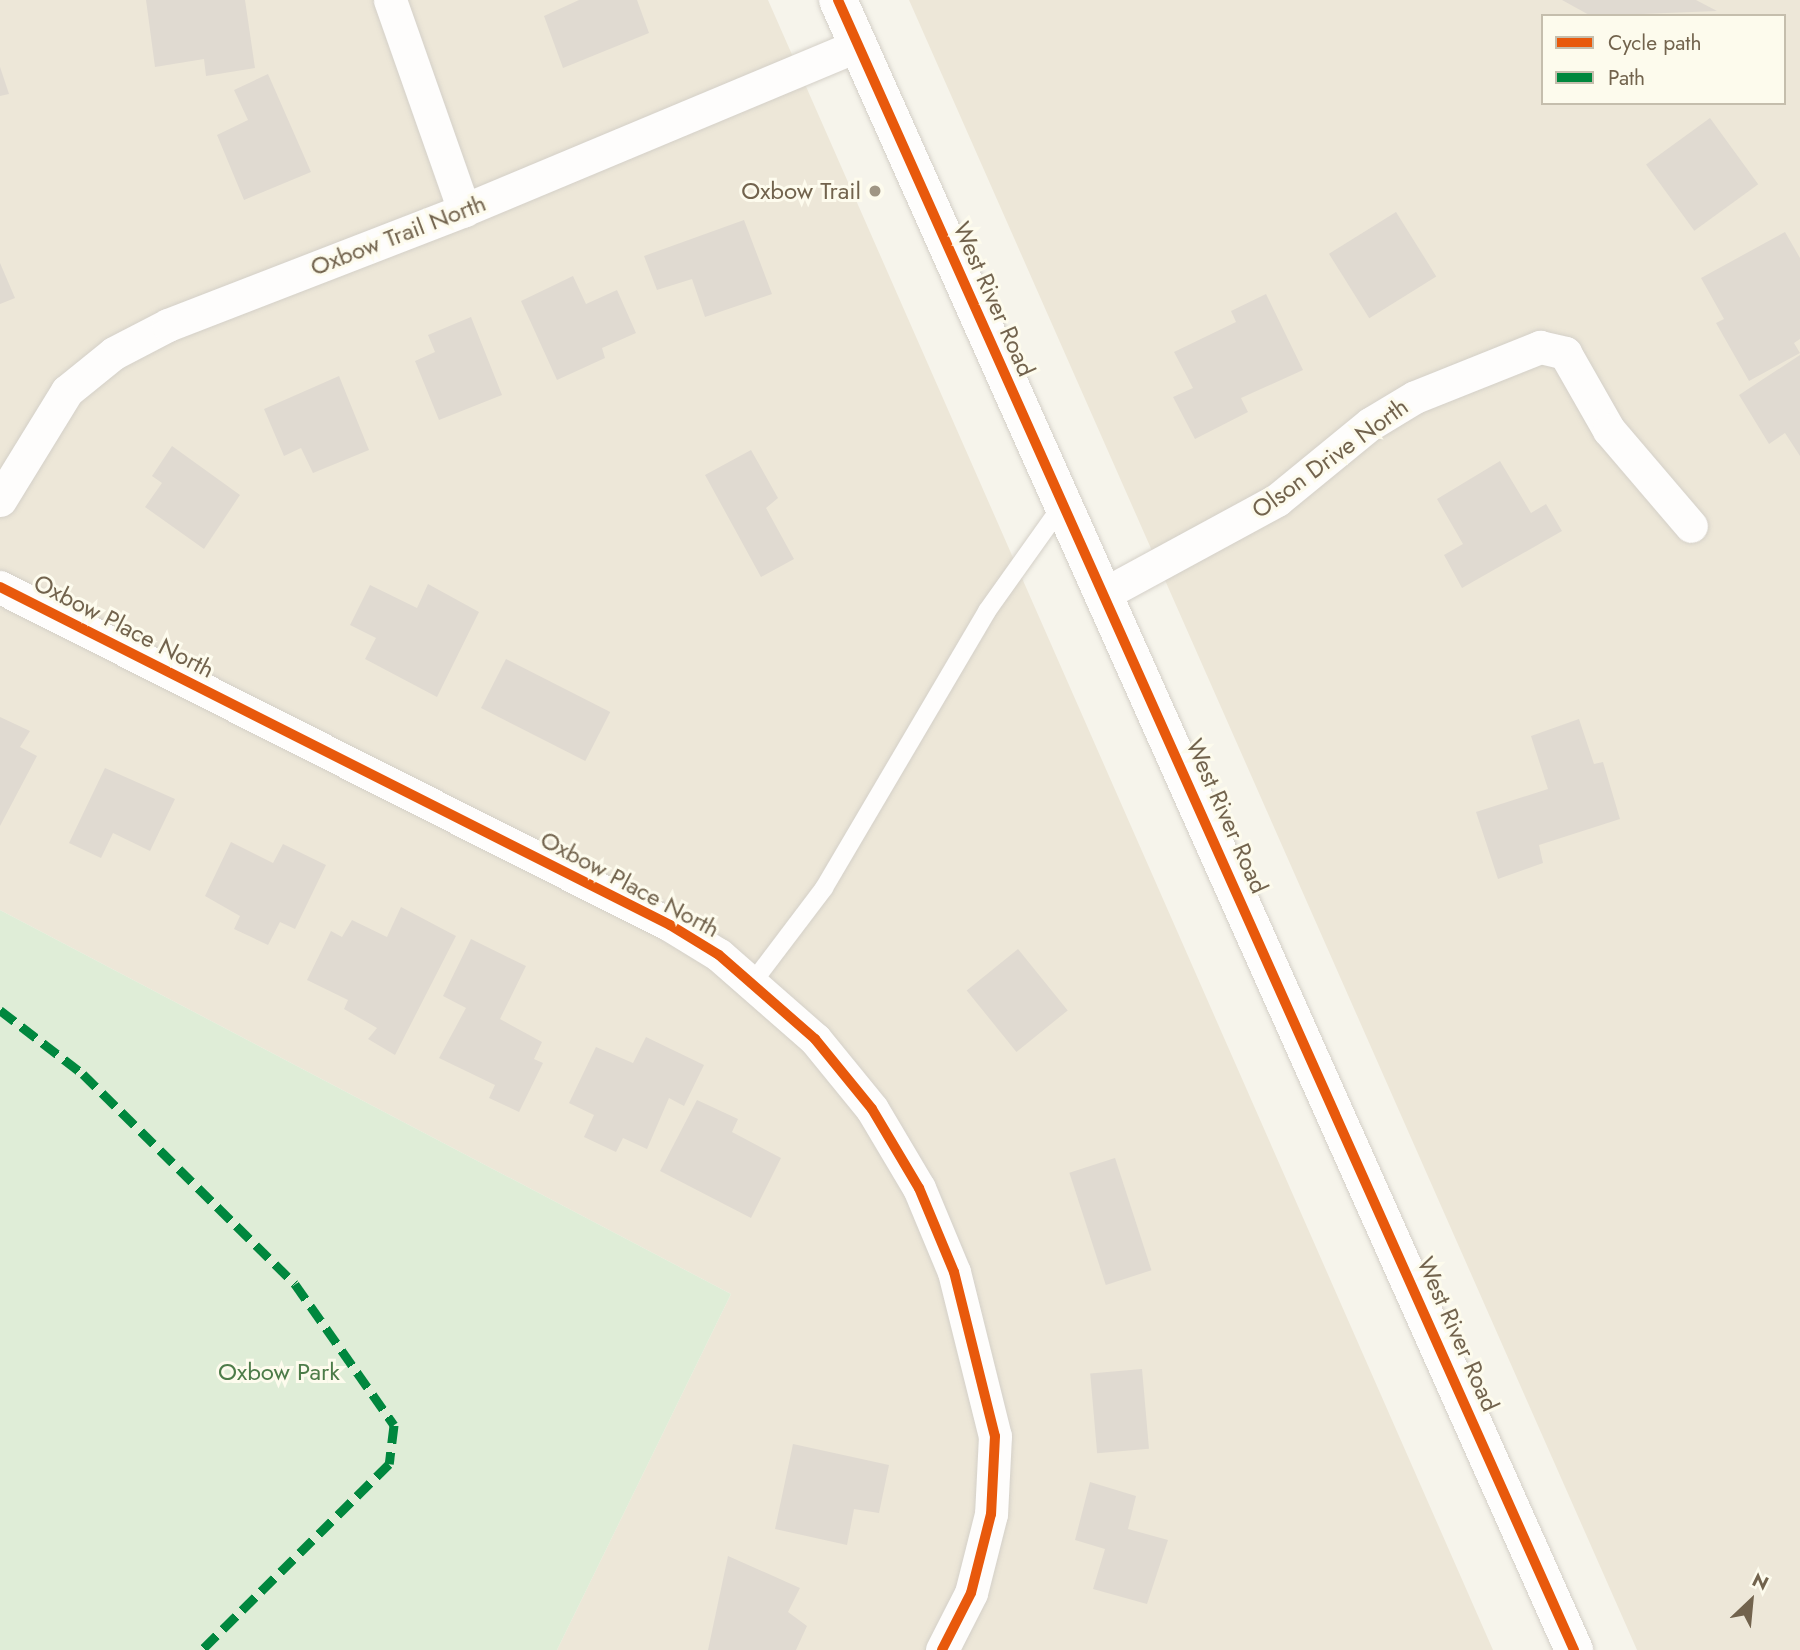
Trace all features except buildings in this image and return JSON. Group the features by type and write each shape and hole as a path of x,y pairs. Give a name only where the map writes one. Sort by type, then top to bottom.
{"main road":[{"name":"West River Road","path":"838,0 1574,1650"}],"street":[{"path":"390,0 464,210"},
{"name":"Oxbow Trail North","path":"0,500 67,391 114,353 168,325 464,210 858,45"},
{"name":"Olson Drive North","path":"1104,594 1277,500 1370,424 1415,397 1540,347 1565,353 1609,430 1691,526"},
{"name":"Oxbow Place North","path":"0,587 670,925 753,982 815,1039 872,1109 919,1188 975,1343 995,1436 991,1514 971,1593 942,1650"}],"lane":[{"path":"753,982 824,888 987,611 1063,503"}],"shaded area":[{"path":"0,0 768,0 1493,1650 557,1650 731,1294 0,910"},
{"path":"909,0 1800,0 1800,1650 1637,1650"}],"green space":[{"name":"Oxbow Park","path":"0,910 731,1294 557,1650 0,1650"}],"marked path":[{"path":"0,1010 83,1074 295,1284 394,1425 389,1464 202,1650"}],"cycle path":[{"path":"838,0 1574,1650"},
{"path":"0,587 670,925 719,955 815,1039 872,1109 919,1188 954,1272 995,1436 991,1514 971,1593 942,1650"}],"place":[{"name":"Oxbow Trail","path":"875,191"}]}
